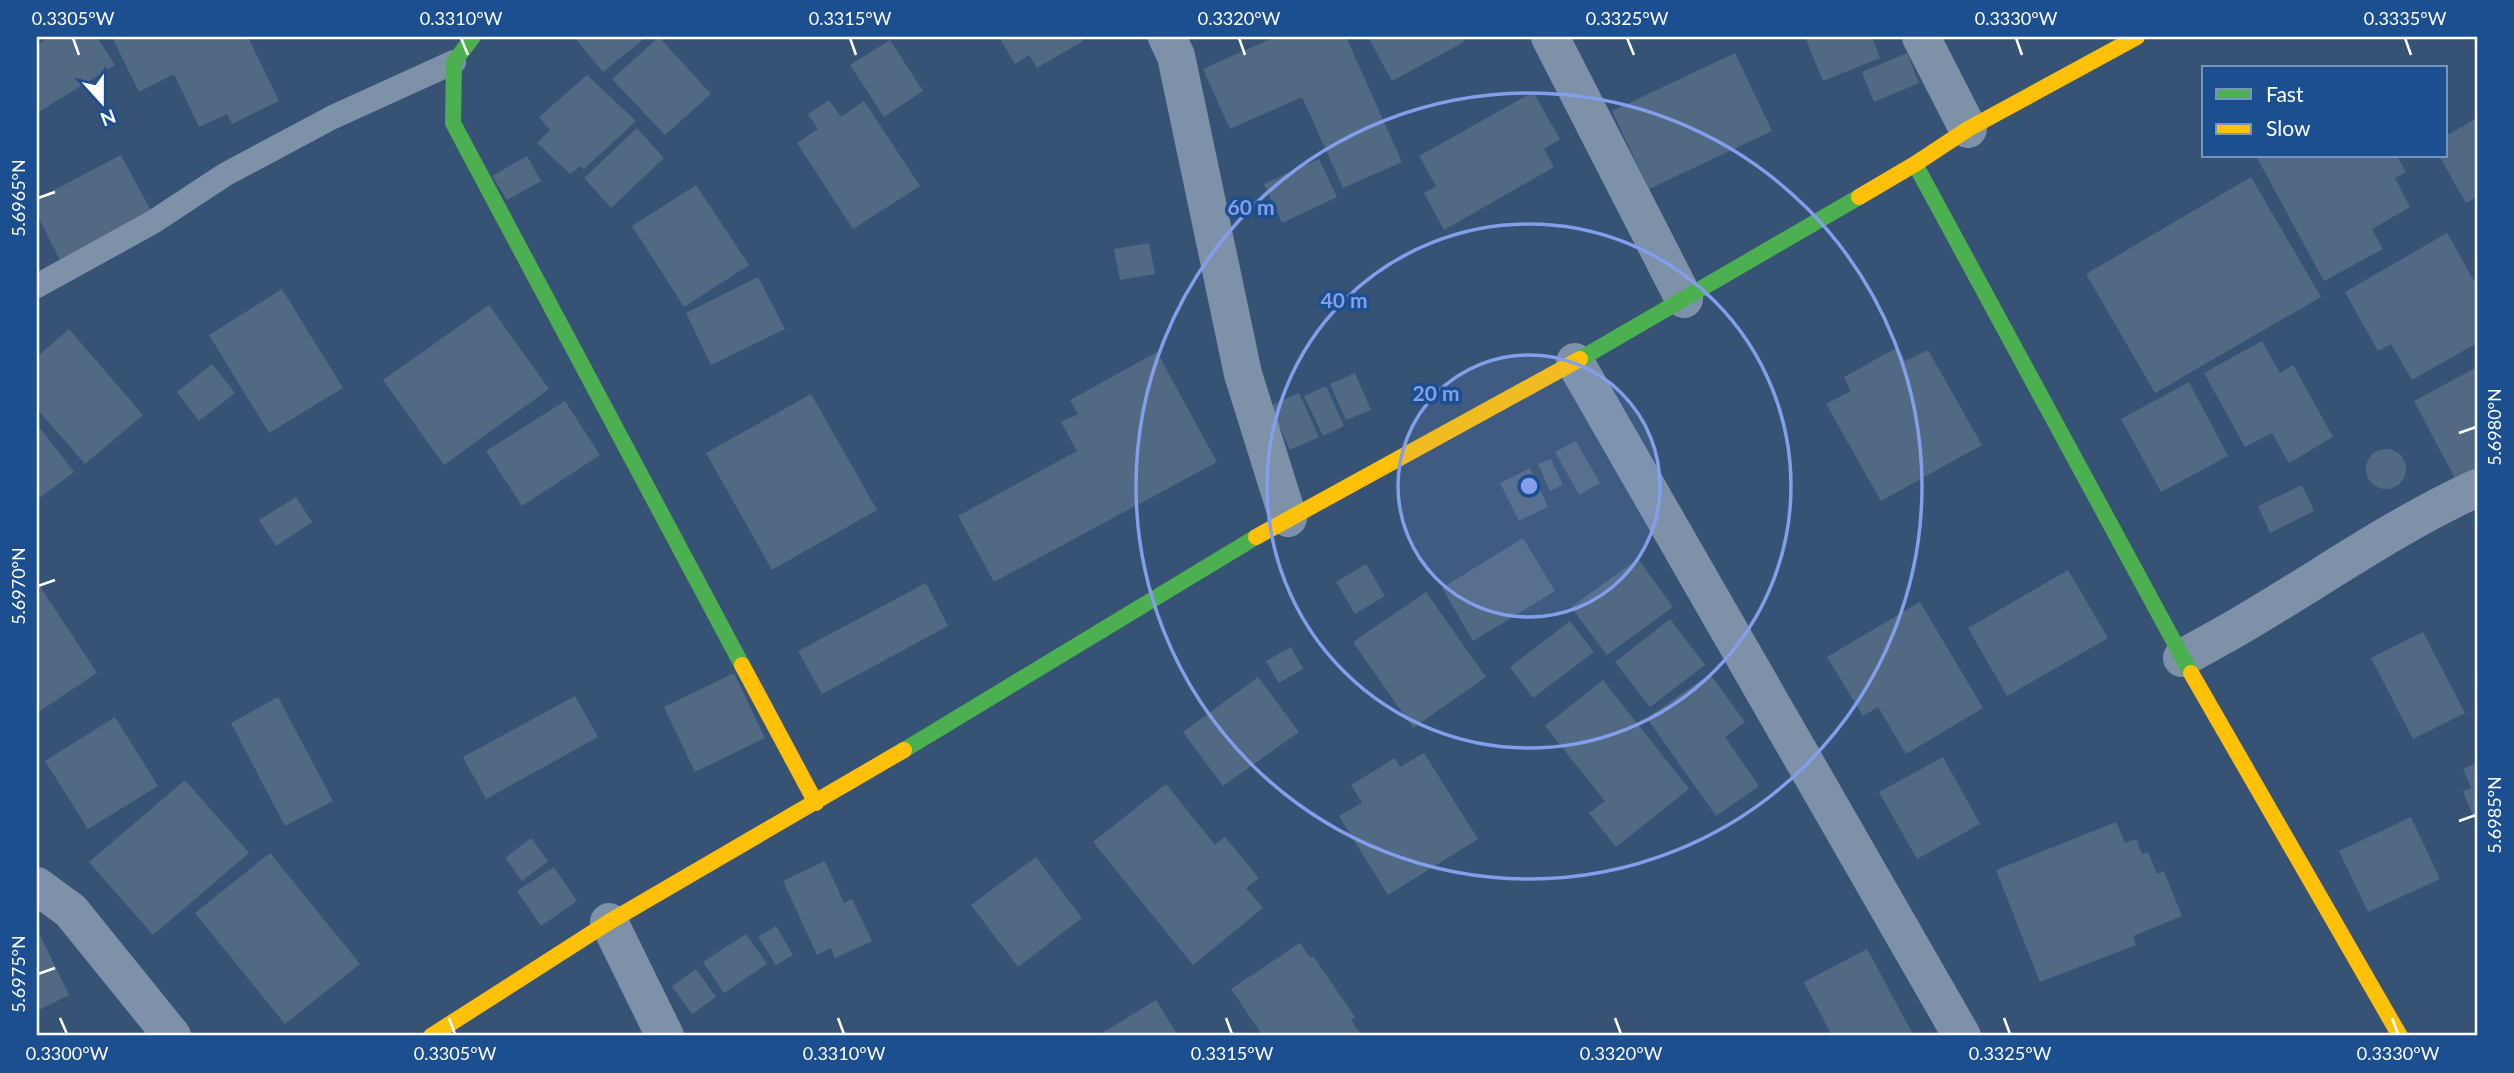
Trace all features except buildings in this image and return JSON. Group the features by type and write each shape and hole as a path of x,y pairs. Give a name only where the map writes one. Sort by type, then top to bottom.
{"street":[{"path":"473,37 454,62 453,123 816,803"},
{"path":"1167,37 1176,56 1243,374 1288,518"},
{"path":"1550,37 1684,299"},
{"path":"1922,37 1968,129"},
{"path":"431,1036 609,922 816,803 1288,518 1575,362 1915,164 1968,129 2137,37"},
{"path":"1915,164 2182,658 2400,1036"},
{"path":"1575,362 1962,1036"},
{"path":"2182,658 2254,618 2324,572 2477,488"},
{"path":"37,886 71,911 172,1036"},
{"path":"609,922 665,1036"}],"lane":[{"path":"37,286 153,222 226,174 333,117 454,62"}],"traffic: fast":[{"path":"473,37 454,62 453,123 742,665"},
{"path":"1915,164 2191,673"},
{"path":"1580,359 1859,197"},
{"path":"904,750 1256,537"}],"traffic: slow":[{"path":"1859,197 1968,129 2137,37"},
{"path":"1256,537 1580,359"},
{"path":"742,665 816,803"},
{"path":"2191,673 2400,1036"},
{"path":"431,1036 609,922 904,750"}]}
